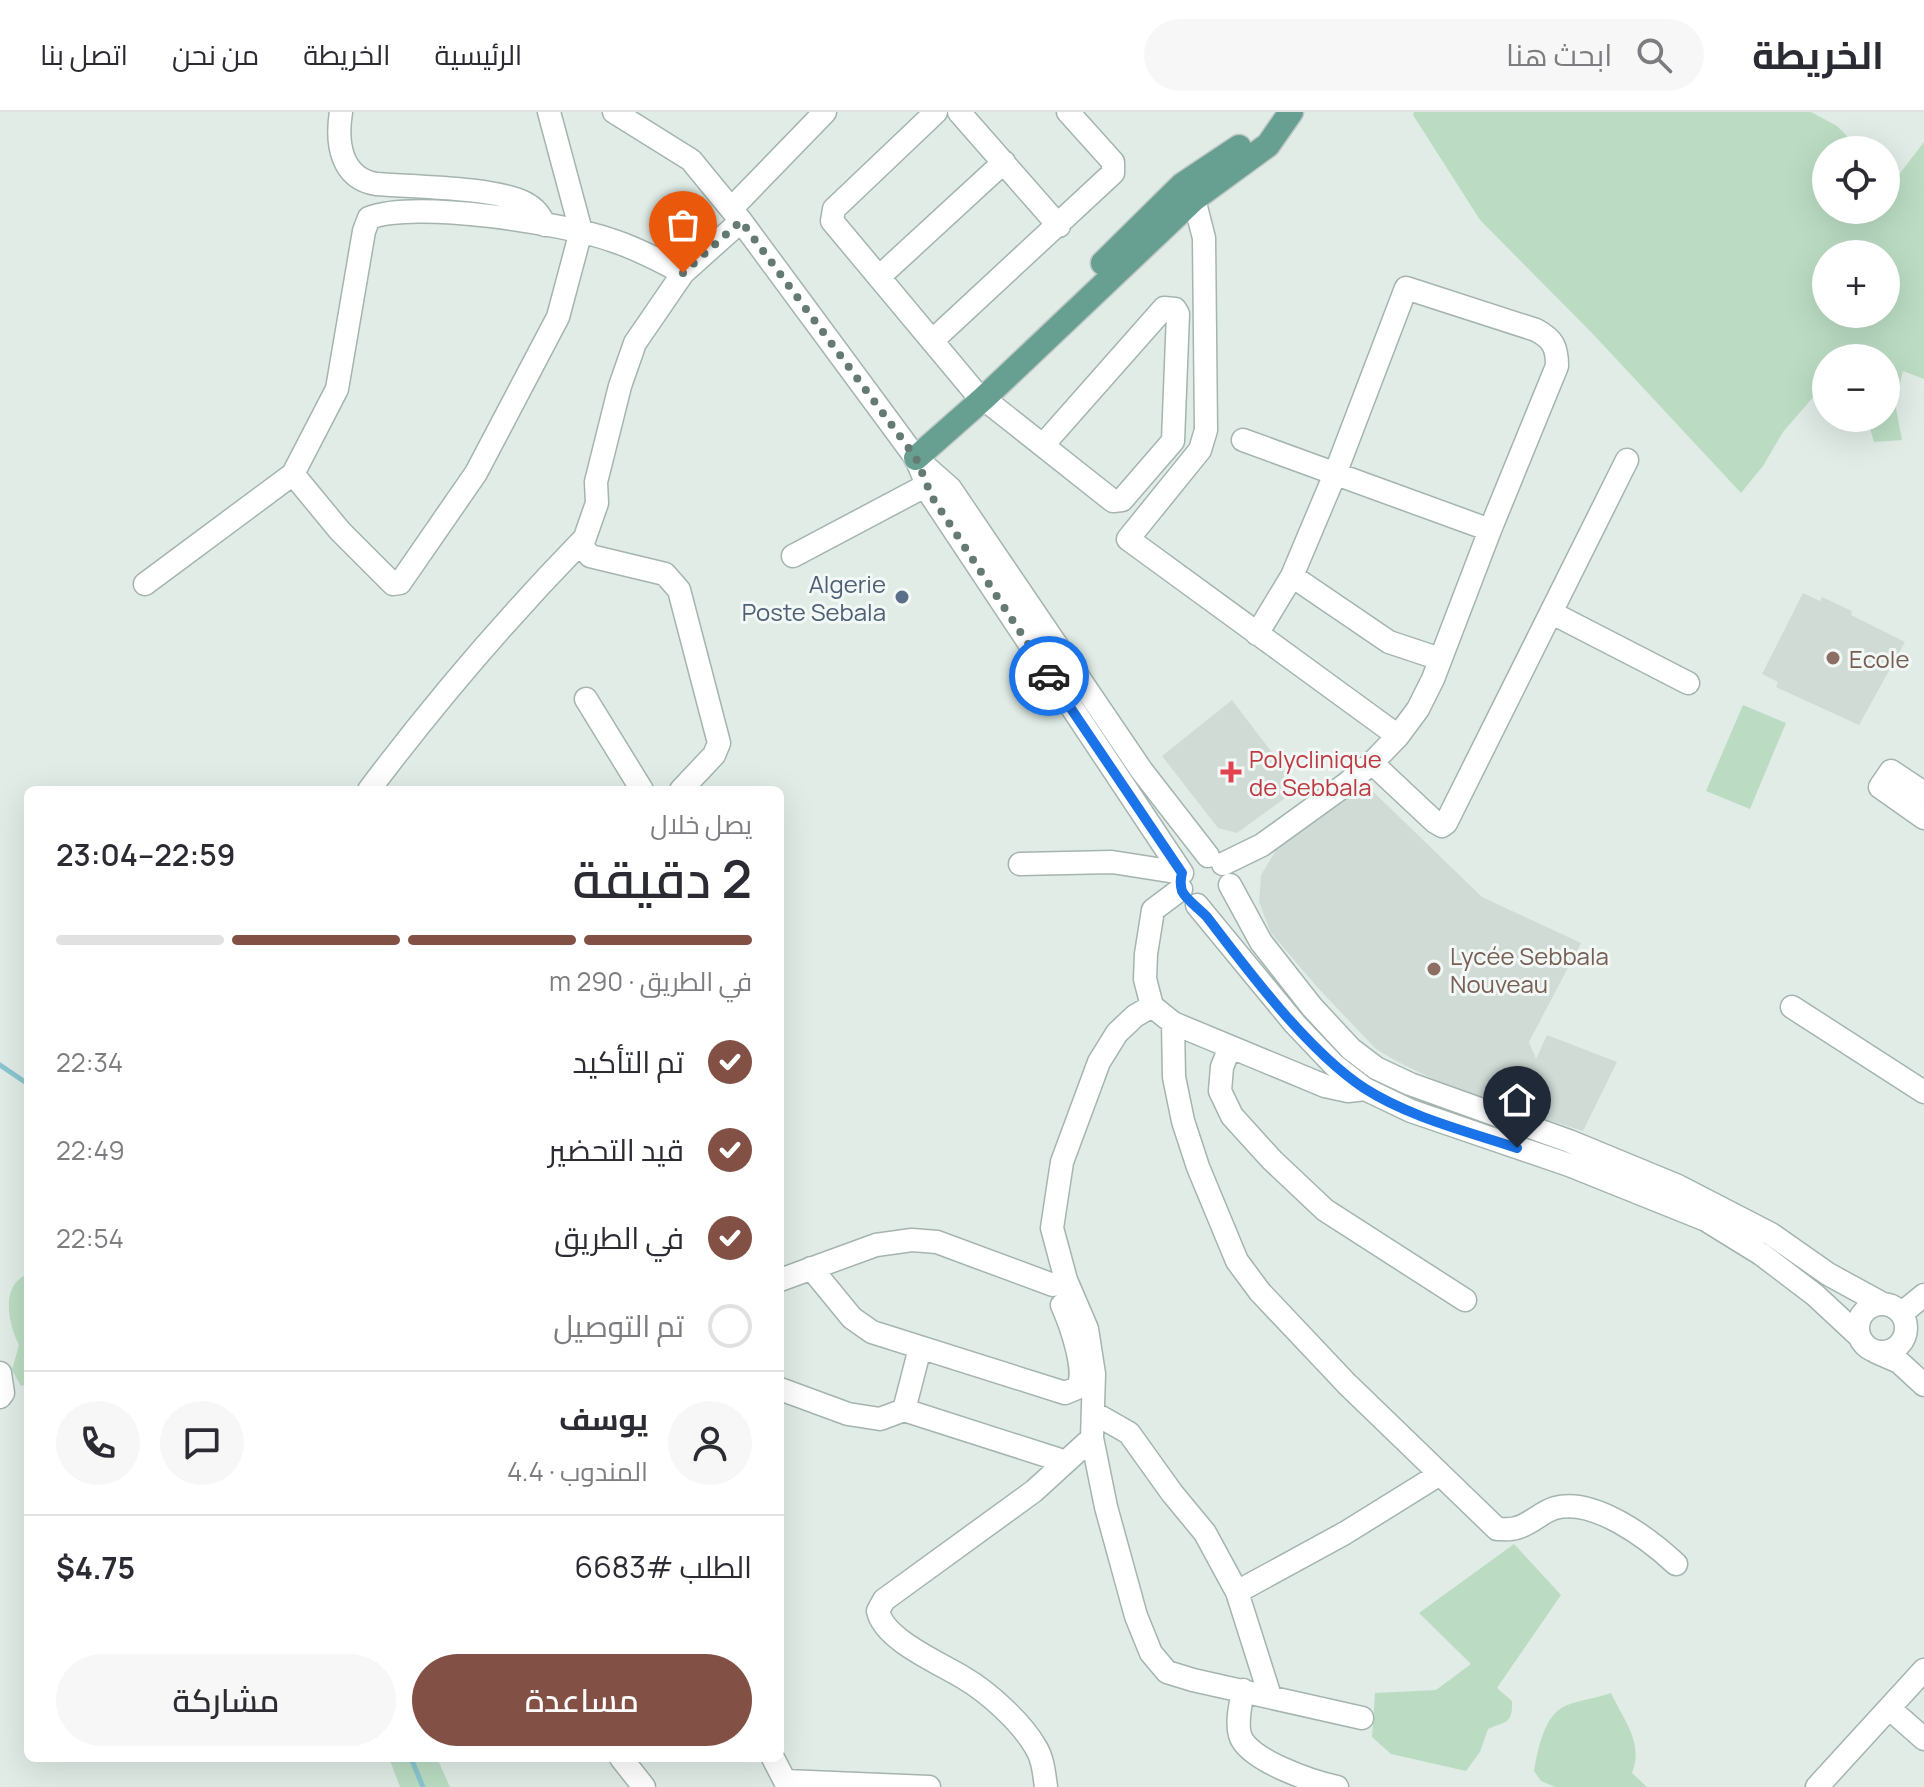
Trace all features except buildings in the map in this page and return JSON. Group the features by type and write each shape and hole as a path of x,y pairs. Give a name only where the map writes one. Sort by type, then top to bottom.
{"main road":[{"path":"912,453 979,394 1190,191 1258,134 1274,112"},
{"path":"1190,191 1268,145 1291,112"}],"street":[{"path":"341,112 344,162 360,180 512,199 535,210 545,225"},
{"path":"293,474 340,531 393,584 400,583 476,473 558,317 581,231 549,112"},
{"path":"614,112 691,160 736,215 912,453 950,488 1142,771 1220,868 1261,942 1312,1007 1351,1049 1376,1068 1410,1084 1569,1141 1678,1186 1771,1234 1837,1280 1904,1320 1924,1348"},
{"path":"372,786 426,714 583,540 597,503 596,482 620,386 635,343 683,273 825,112"},
{"path":"936,112 831,214 832,221 979,394 1113,501 1122,500 1173,441 1178,314 1175,309 1164,308 1043,445"},
{"path":"959,112 1059,226"},
{"path":"932,341 1113,173 1113,162 1068,112"},
{"path":"879,277 1004,162"},
{"path":"1190,191 1204,238 1206,430 1200,450 1128,539 1398,736"},
{"path":"145,584 293,474 337,389 369,218 429,211 581,231 633,248 683,273"},
{"path":"1257,634 1292,576 1335,474 1406,288 1536,330 1550,338 1557,350 1557,366 1418,709 1372,763 1262,845 1220,868 1192,860 1182,881 1157,905 1150,917 1145,979 1152,1006 1173,1023 1325,1086 1348,1091 1365,1089"},
{"path":"1243,440 1490,530"},
{"path":"912,453 927,485 1182,881 1187,899 1197,905 1295,1024 1334,1065 1365,1089 1411,1111 1569,1165 1706,1220 1761,1254 1815,1295 1858,1335 1865,1346 1899,1362 1924,1385"},
{"path":"1372,763 1435,822 1442,826 1446,823 1627,460"},
{"path":"793,556 927,485"},
{"path":"583,540 584,551 590,556 655,570 665,574 679,590 719,743 714,755 685,786"},
{"path":"1292,576 1389,642 1440,659"},
{"path":"1552,613 1688,683"},
{"path":"586,699 640,786"},
{"path":"1924,793 1891,771 1880,787 1924,818"},
{"path":"1020,864 1120,863 1182,881"},
{"path":"1197,905 1219,903 1227,895 1220,868"},
{"path":"811,1268 863,1327 1059,1392 1071,1392 1080,1383 1081,1372 1060,1283 1052,1228 1062,1162 1099,1062 1117,1033 1135,1016 1152,1006"},
{"path":"1792,1007 1924,1092"},
{"path":"1173,1023 1174,1077 1183,1121 1198,1167 1237,1261 1289,1323 1347,1384 1497,1529 1516,1528 1553,1508 1573,1506 1597,1511 1652,1542 1676,1564"},
{"path":"1230,1047 1222,1067 1220,1091 1232,1116 1272,1160 1325,1210 1465,1300"},
{"path":"784,1278 876,1245 912,1240 937,1242 1060,1283 1087,1329 1094,1374 1092,1438 1106,1507 1136,1616 1151,1653 1167,1672 1362,1718"},
{"path":"1876,1352 1895,1348 1904,1320 1924,1295"},
{"path":"1858,1335 1858,1320 1867,1308 1904,1320"},
{"path":"904,1410 920,1348"},
{"path":"0,1373 3,1393 0,1397"},
{"path":"784,1390 848,1414 880,1419 904,1410 1057,1459"},
{"path":"1094,1413 1129,1433 1205,1533 1237,1592 1270,1696"},
{"path":"1046,1787 1036,1746 1024,1730 981,1689 902,1641 881,1620 878,1611 884,1600 1034,1491 1092,1438"},
{"path":"1237,1592 1345,1533 1440,1474"},
{"path":"1817,1787 1924,1670"},
{"path":"1243,1690 1238,1729 1247,1748 1303,1778 1337,1787"},
{"path":"1890,1709 1924,1739"},
{"path":"624,1762 644,1787"},
{"path":"775,1762 787,1784 929,1787"}],"shaded area":[{"name":"Ecole","path":"1803,593 1820,601 1822,597 1852,611 1851,615 1905,642 1859,725 1776,687 1778,682 1762,674"},
{"name":"Polyclinique de Sebbala","path":"1232,700 1299,788 1237,833 1218,828 1162,756"},
{"name":"Lycée Sebbala Nouveau","path":"1358,777 1482,897 1581,943 1529,1042 1536,1059 1547,1035 1617,1062 1583,1131 1460,1092 1376,1049 1271,933 1259,902 1261,875 1276,850"}],"green space":[{"path":"1414,112 1811,112 1837,126 1847,136 1812,136 1812,224 1900,224 1900,173 1924,142 1924,379 1903,371 1900,383 1900,344 1812,344 1812,398 1783,432 1763,466 1741,493 1592,333 1480,220 1413,115"},
{"path":"1900,429 1902,440 1874,442 1871,432 1900,432"},
{"path":"1743,705 1786,723 1750,809 1706,791"},
{"path":"24,1276 24,1385 21,1386 12,1370 19,1345 9,1305 13,1287"},
{"path":"1514,1544 1561,1595 1497,1688 1512,1701 1510,1718 1488,1729 1480,1752 1466,1771 1391,1754 1372,1737 1375,1693 1436,1690 1471,1664 1419,1613"},
{"path":"1611,1693 1634,1742 1636,1752 1632,1773 1647,1787 1555,1787 1541,1781 1534,1771 1543,1733 1553,1716 1567,1705"},
{"path":"391,1762 439,1762 450,1787 400,1787"}],"waterway":[{"path":"0,1065 24,1081"},
{"path":"413,1762 423,1787"}],"way so far":[{"path":"683,273 741,221 916,458 932,497 1049,676"}],"place":[{"name":"Algerie Poste Sebala","path":"902,597"},
{"name":"Ecole","path":"1833,658"},
{"name":"Polyclinique de Sebbala","path":"1231,772"},
{"name":"Lycée Sebbala Nouveau","path":"1434,969"}],"route":[{"path":"1049,676 1182,873 1181,889 1187,899 1197,905 1240,960 1334,1065 1365,1089 1411,1111 1517,1148"}]}
